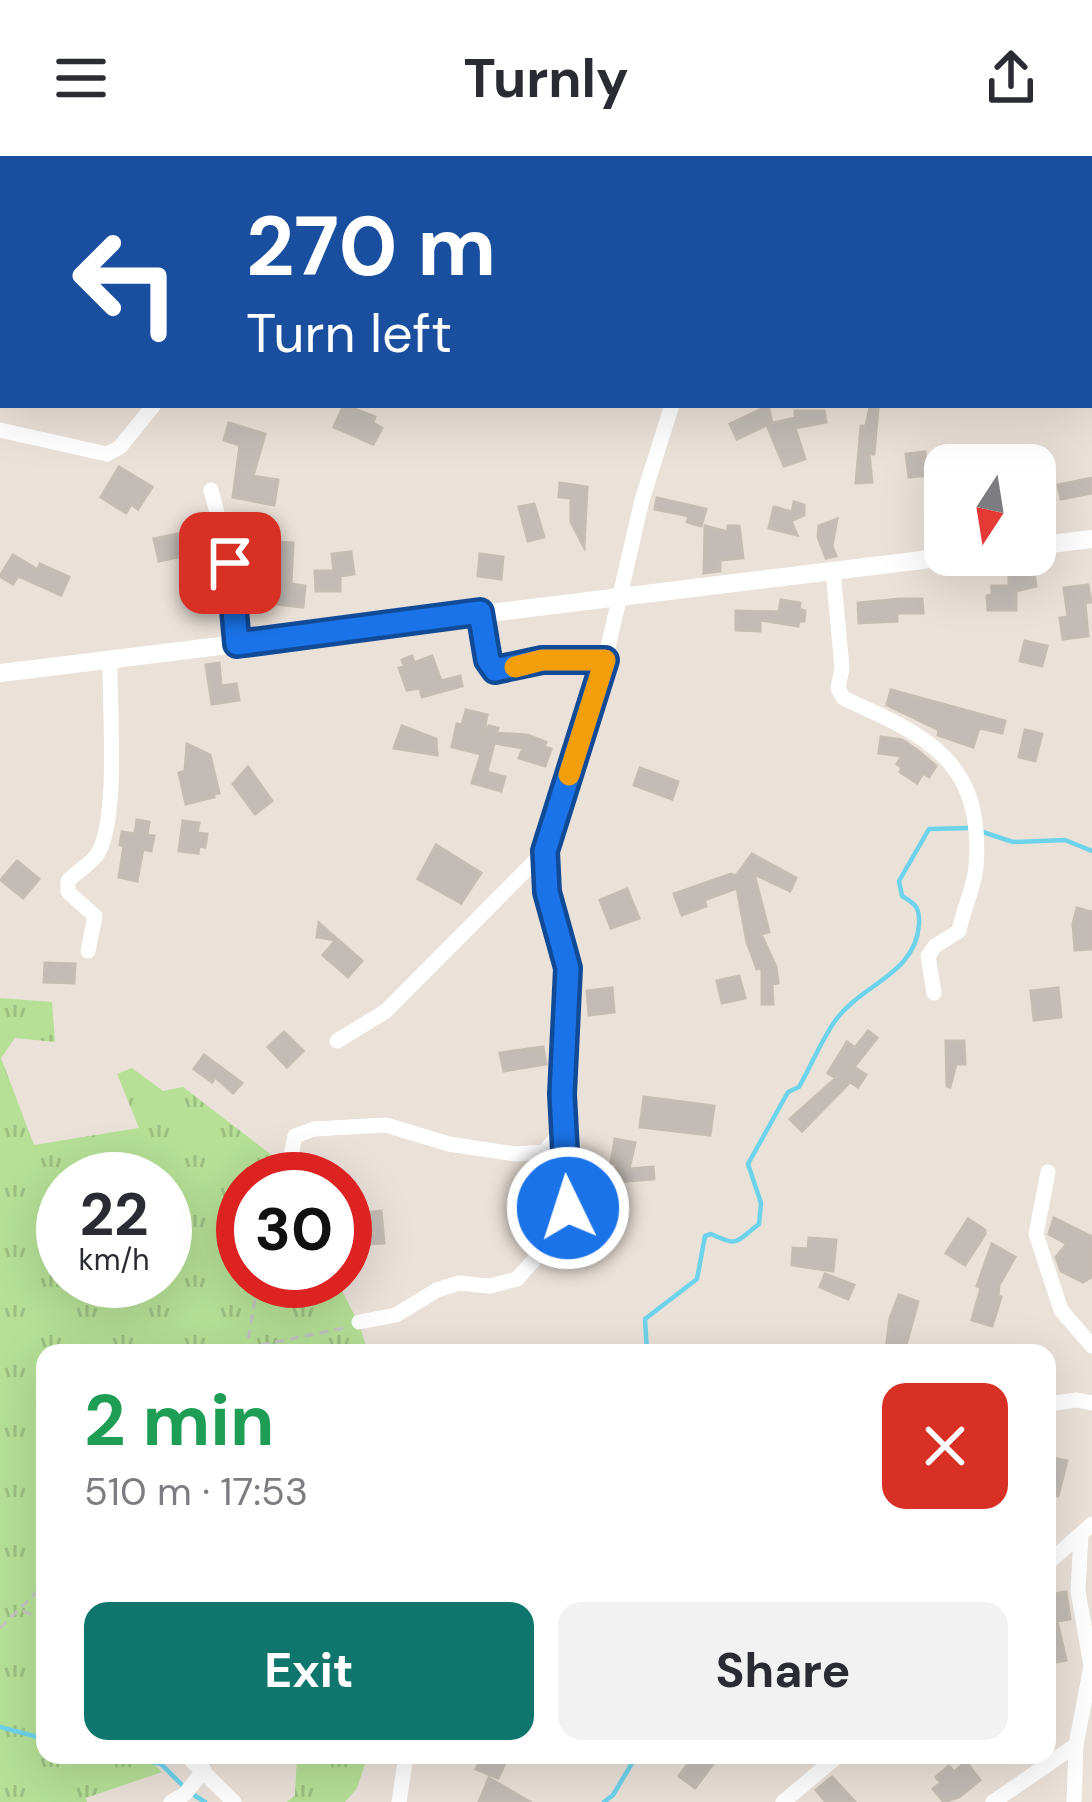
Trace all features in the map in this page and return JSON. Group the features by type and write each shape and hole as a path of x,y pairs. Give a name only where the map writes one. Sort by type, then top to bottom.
{"street":[{"path":"0,430 107,454 120,447 152,408"},
{"path":"358,1322 396,1315 437,1290 459,1283 490,1286 517,1280 555,1236 568,1208 562,1131 568,968 547,892 545,851 605,660 617,596 671,408"},
{"path":"211,490 230,563 237,644"},
{"path":"1056,543 1092,539"},
{"path":"0,673 924,560"},
{"path":"833,571 842,668 838,688 843,698 910,729 953,766 969,791 976,869 959,931 928,956 934,993"},
{"path":"480,612 488,660 495,670 542,660 605,660"},
{"path":"88,951 95,916 68,892 68,881 97,855 106,817 113,773 110,661"},
{"path":"337,1041 386,1011 545,851"},
{"path":"292,1152 295,1136 314,1129 386,1125 449,1144 515,1154 544,1152 562,1131"},
{"path":"1048,1172 1036,1234 1061,1310 1092,1346"},
{"path":"1056,1403 1092,1403"},
{"path":"1056,1556 1087,1529"},
{"path":"1074,1802 1076,1745 1091,1666 1078,1592 1087,1529"},
{"path":"1056,1759 1076,1745"},
{"path":"197,1764 234,1802"},
{"path":"399,1802 405,1764"},
{"path":"783,1802 828,1764"},
{"path":"993,1802 1048,1764"},
{"path":"171,1802 204,1770"}],"path":[{"path":"247,1344 253,1308"},
{"path":"275,1344 358,1322"},
{"path":"0,1628 36,1594"},
{"path":"21,1611 36,1617"}],"green space":[{"path":"0,998 52,1002 55,1042 15,1038 1,1058 34,1145 139,1128 117,1074 132,1068 163,1091 183,1087 268,1152 216,1152 216,1308 351,1308 365,1344 36,1344 36,1764 154,1764 162,1772 86,1798 87,1802 0,1802"},
{"path":"297,1764 365,1764 357,1788 345,1802 287,1802 295,1795"}],"building":[{"path":"343,408 352,408 375,417 373,423 382,428 373,444 334,427"},
{"path":"764,408 768,408 769,424 795,418 795,411 824,411 826,422 795,428 805,459 784,466 767,425 737,439 730,424"},
{"path":"870,408 878,408 874,454 869,454 872,482 856,483 861,426 866,426"},
{"path":"229,423 265,434 253,476 278,480 274,505 233,497 240,445 224,440"},
{"path":"924,452 924,476 909,477 906,454"},
{"path":"119,467 152,487 138,509 131,504 126,513 101,497"},
{"path":"1092,478 1092,493 1061,499 1058,485"},
{"path":"560,483 587,487 584,547 571,522 571,498 559,497"},
{"path":"657,498 706,509 701,526 687,522 689,516 655,509"},
{"path":"794,502 804,505 804,515 791,521 797,535 769,528 774,507 792,512"},
{"path":"534,504 544,537 528,541 519,507"},
{"path":"837,519 832,546 836,556 826,558 819,526"},
{"path":"705,526 728,532 728,526 739,526 743,558 720,560 720,571 704,573"},
{"path":"182,533 187,555 159,561 154,539"},
{"path":"258,541 293,543 291,584 305,586 303,607 274,604 275,593 251,597 249,570 257,571"},
{"path":"351,552 354,574 340,576 340,591 316,591 315,571 334,571 332,554"},
{"path":"480,554 503,557 501,579 478,576"},
{"path":"13,555 38,570 40,564 69,577 61,595 18,576 13,584 0,576"},
{"path":"1009,576 1035,576 1036,586 1016,591 1016,610 988,610 992,586 1009,586"},
{"path":"1088,585 1088,636 1063,639 1060,618 1068,617 1064,588"},
{"path":"922,599 923,613 897,613 897,621 859,623 858,603"},
{"path":"781,600 800,603 804,621 798,626 760,620 760,631 736,630 736,611 779,612"},
{"path":"1025,641 1047,646 1042,666 1020,661"},
{"path":"412,656 414,663 432,656 441,681 460,676 462,686 422,697 420,688 407,690 399,668 405,667 402,660"},
{"path":"219,663 221,686 236,684 239,700 212,704 206,665"},
{"path":"891,690 1005,721 1002,733 979,728 973,747 938,735 939,730 887,705"},
{"path":"466,710 487,715 484,731 489,726 498,728 496,733 546,742 544,747 551,749 545,766 519,758 523,748 494,743 487,772 505,777 501,791 472,783 481,754 452,747"},
{"path":"402,726 436,739 437,755 394,748"},
{"path":"1025,730 1042,734 1035,761 1019,757"},
{"path":"881,737 902,740 917,750 936,766 929,777 923,773 917,783 900,772 897,764 902,756 879,753"},
{"path":"187,744 210,755 219,793 186,804 179,773 185,771"},
{"path":"248,767 272,801 255,814 233,784"},
{"path":"640,768 678,782 672,799 634,785"},
{"path":"137,820 149,822 147,835 154,836 151,851 143,849 137,881 119,877 122,832 135,834"},
{"path":"183,821 199,823 197,833 207,834 205,847 199,846 198,853 179,851"},
{"path":"436,845 481,873 461,903 418,879"},
{"path":"752,854 796,878 790,891 754,874 769,932 761,934 776,967 773,1004 762,1004 762,967 757,969 747,942 737,888 704,900 706,906 682,915 674,894 736,876"},
{"path":"17,861 39,879 23,898 1,880"},
{"path":"627,889 639,918 611,928 600,900"},
{"path":"1077,908 1092,912 1092,949 1075,950"},
{"path":"319,923 362,961 348,977 323,955 336,940 317,937"},
{"path":"45,963 75,964 74,983 44,982"},
{"path":"739,976 745,998 722,1003 717,981"},
{"path":"612,988 614,1012 589,1015 587,991"},
{"path":"1058,988 1061,1017 1034,1020 1031,991"},
{"path":"868,1031 877,1038 854,1067 866,1075 858,1087 850,1082 802,1131 790,1119 836,1078 828,1073 847,1042 855,1048"},
{"path":"284,1032 303,1051 287,1067 268,1047"},
{"path":"946,1041 964,1041 965,1064 956,1064 950,1087 947,1086"},
{"path":"543,1047 546,1064 504,1071 500,1053"},
{"path":"204,1055 242,1083 233,1093 215,1077 212,1082 194,1069"},
{"path":"644,1097 714,1106 710,1135 640,1127"},
{"path":"615,1139 635,1143 629,1169 653,1167 654,1179 617,1182 616,1164 611,1163"},
{"path":"381,1211 384,1243 372,1244 372,1212"},
{"path":"1054,1218 1092,1237 1091,1277 1083,1282 1061,1271 1056,1257 1067,1244 1049,1234"},
{"path":"968,1219 985,1234 965,1265 946,1253"},
{"path":"809,1238 836,1240 833,1271 792,1265 793,1248 808,1249"},
{"path":"992,1244 1015,1257 999,1285 1001,1297 992,1326 972,1320 981,1288 977,1286"},
{"path":"825,1274 854,1285 848,1299 820,1287"},
{"path":"899,1295 918,1302 906,1344 887,1344"},
{"path":"1056,1459 1067,1461 1056,1496"},
{"path":"1066,1592 1070,1619 1057,1621 1066,1660 1056,1662 1056,1594"},
{"path":"478,1764 505,1764 498,1778 476,1769"},
{"path":"688,1764 713,1764 695,1788 679,1776"},
{"path":"968,1764 980,1780 944,1802 933,1789 941,1783 936,1777 949,1766 954,1772"},
{"path":"832,1777 855,1802 826,1802 816,1790"},
{"path":"489,1778 530,1802 479,1802"}],"waterway":[{"path":"646,1344 645,1319 697,1279 705,1236 736,1241 759,1224 761,1203 748,1164 788,1092 799,1087 846,1008 908,956 919,914 902,896 899,881 929,829 969,828"},
{"path":"980,831 1013,842 1065,840 1092,851"},
{"path":"0,1727 36,1737"},
{"path":"161,1764 182,1785"},
{"path":"604,1802 632,1764"},
{"path":"194,1795 205,1802"}],"slow traffic":[{"path":"515,667 542,660 605,660 569,775"}],"route":[{"path":"230,563 237,644 480,612 488,660 495,670 542,660 605,660 545,851 547,892 568,968 562,1131 568,1208"}]}
